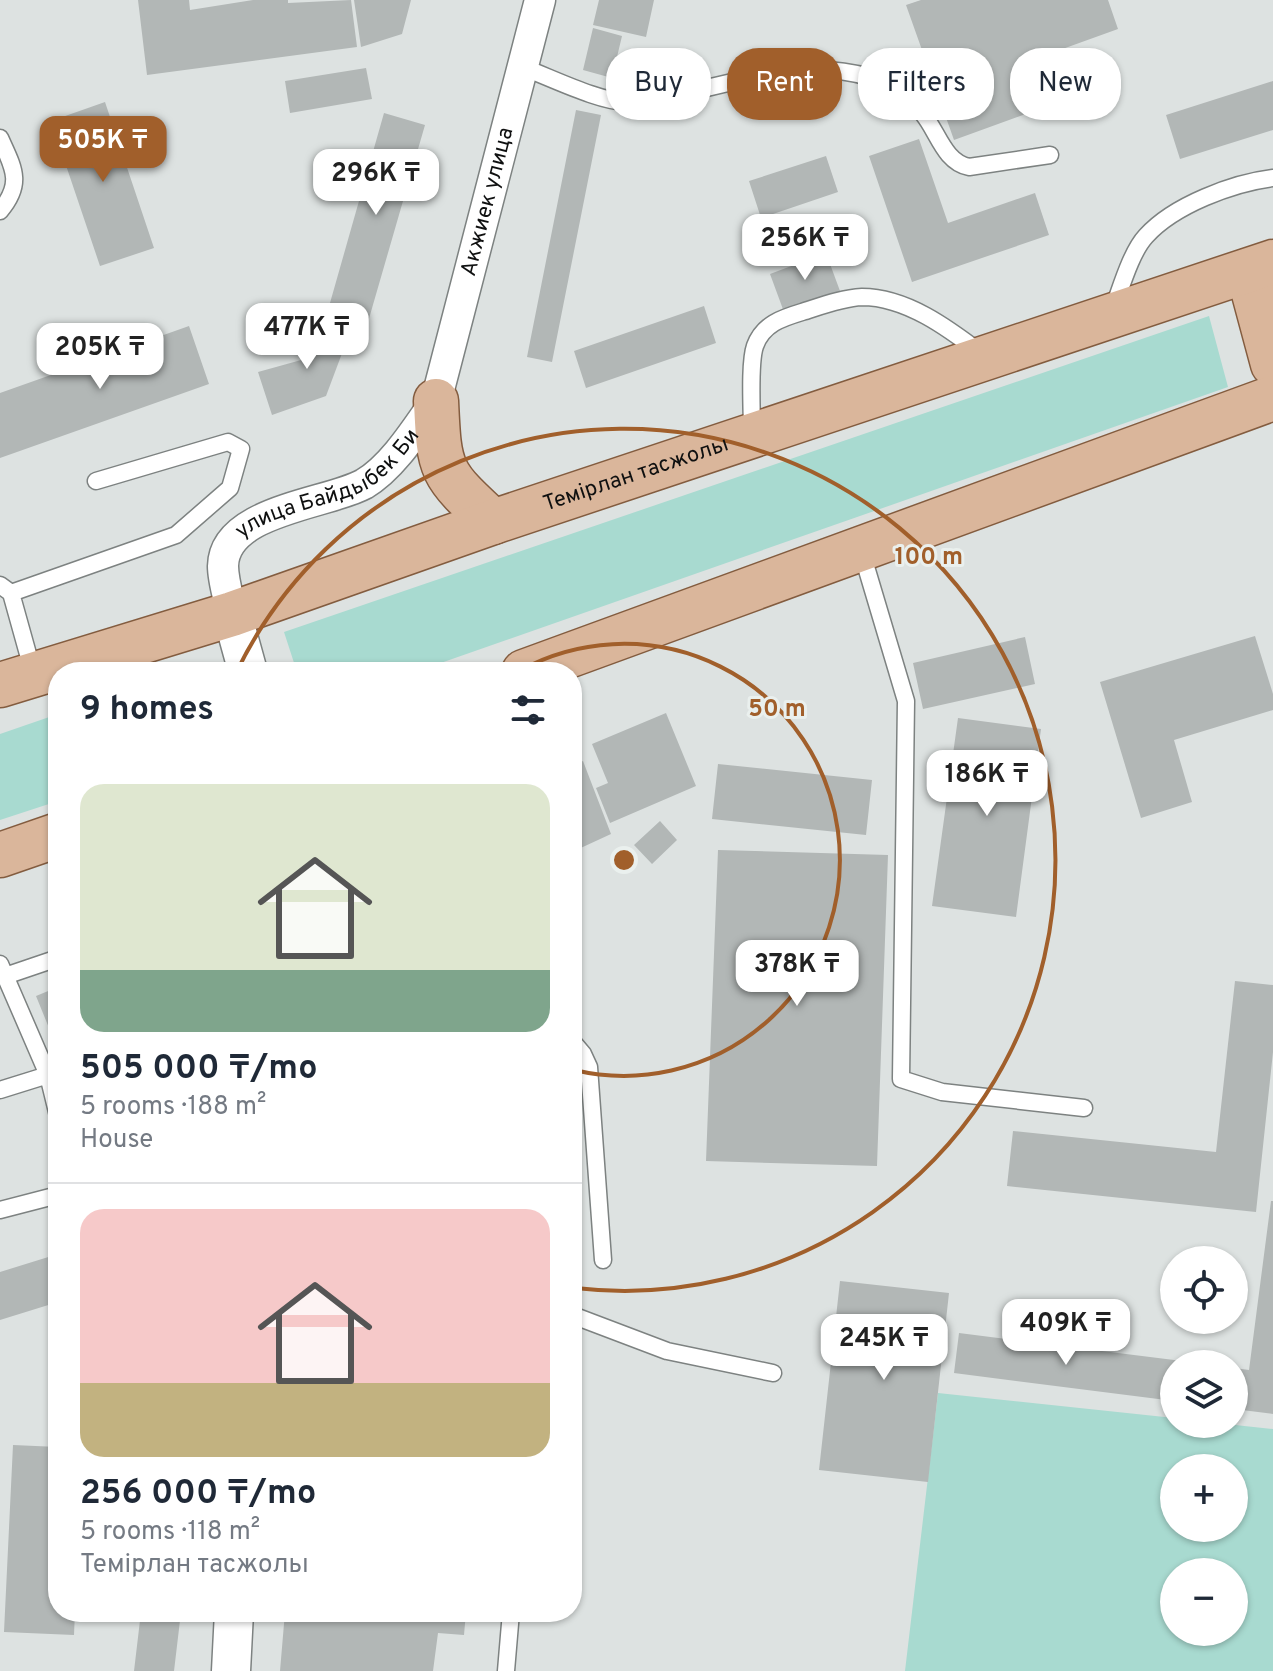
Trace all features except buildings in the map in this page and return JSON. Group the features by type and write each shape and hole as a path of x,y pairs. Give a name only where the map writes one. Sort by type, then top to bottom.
{"main road":[{"path":"1260,267 1273,364"},
{"name":"Темірлан тасжолы","path":"73,662 232,614 493,522 1260,267"},
{"path":"551,662 1273,398"},
{"path":"436,401 438,452 446,475 493,522"},
{"name":"Темірлан тасжолы","path":"17,679 48,670"},
{"path":"0,855 48,838"}],"street":[{"name":"Акжиек улица","path":"436,401 540,0"},
{"name":"улица Байдыбек Би","path":"232,614 223,564 239,533 258,520 365,484 399,452 436,401"},
{"path":"232,614 245,662"},
{"path":"231,1671 233,1622"}],"lane":[{"path":"522,67 596,95 625,102 664,98 789,71 820,70 867,77 899,90 924,114 959,165 969,167 1050,155"},
{"path":"0,138 16,176 10,200 0,211"},
{"path":"1109,317 1145,236 1178,210 1245,182 1273,178"},
{"path":"752,435 754,348 763,331 776,320 835,301 859,297 883,298 945,326 986,358"},
{"path":"17,679 5,589 176,535 230,488 241,449 228,442 96,481"},
{"path":"860,549 906,701 901,1079 942,1092 1084,1108"},
{"path":"0,1090 48,1075 3,970 48,960"},
{"path":"582,1053 589,1067 603,1260"},
{"path":"0,1210 48,1198"},
{"path":"582,1319 667,1351 773,1373"},
{"path":"506,1671 510,1622"}],"green space":[{"path":"1209,316 1228,387 444,662 294,662 284,632"},
{"path":"48,717 48,804 0,820 0,734"},
{"path":"938,1393 1160,1417 1160,1438 1248,1438 1248,1426 1273,1429 1273,1671 905,1671"}]}
